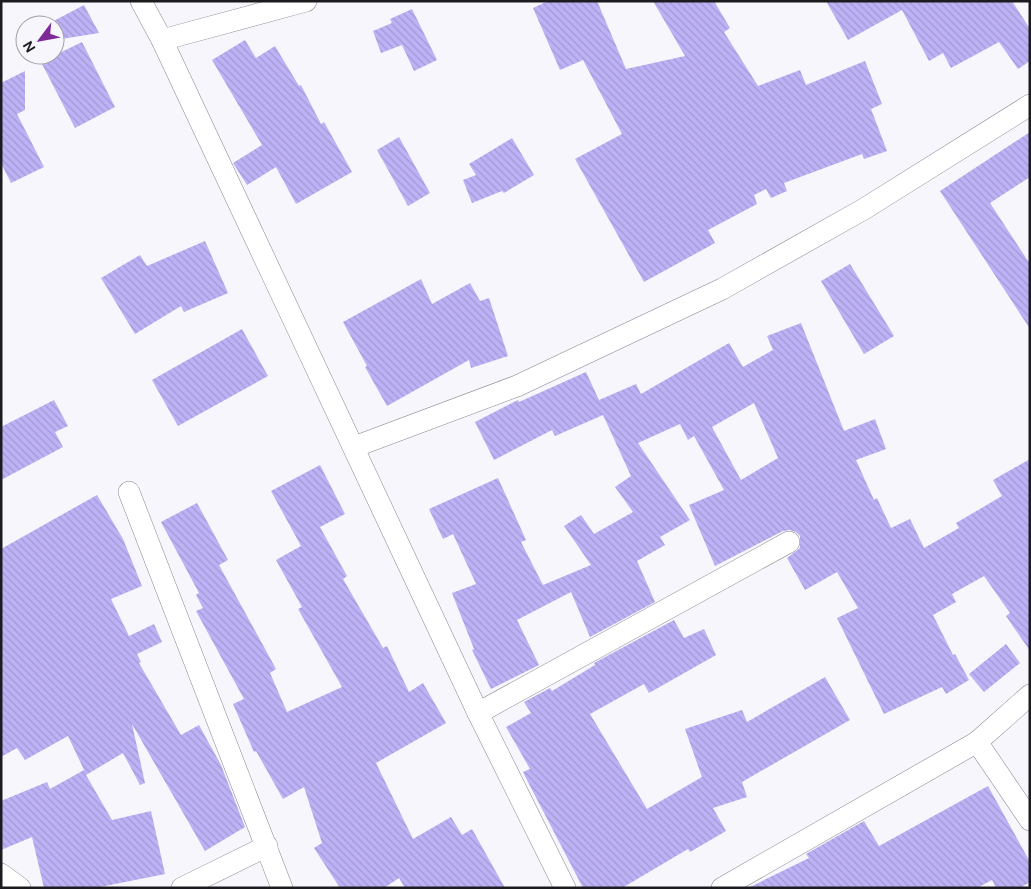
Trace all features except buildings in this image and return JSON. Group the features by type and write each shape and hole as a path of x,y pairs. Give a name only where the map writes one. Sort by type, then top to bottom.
{"street":[{"path":"142,1 478,713 564,888"},
{"path":"162,40 306,1"},
{"path":"354,447 517,386 722,289 864,209 1030,105"},
{"path":"129,492 282,888"},
{"path":"478,713 789,542"},
{"path":"722,888 977,742 1030,695"},
{"path":"977,742 1030,820"},
{"path":"182,888 267,846"},
{"path":"1,874 20,888"}]}
